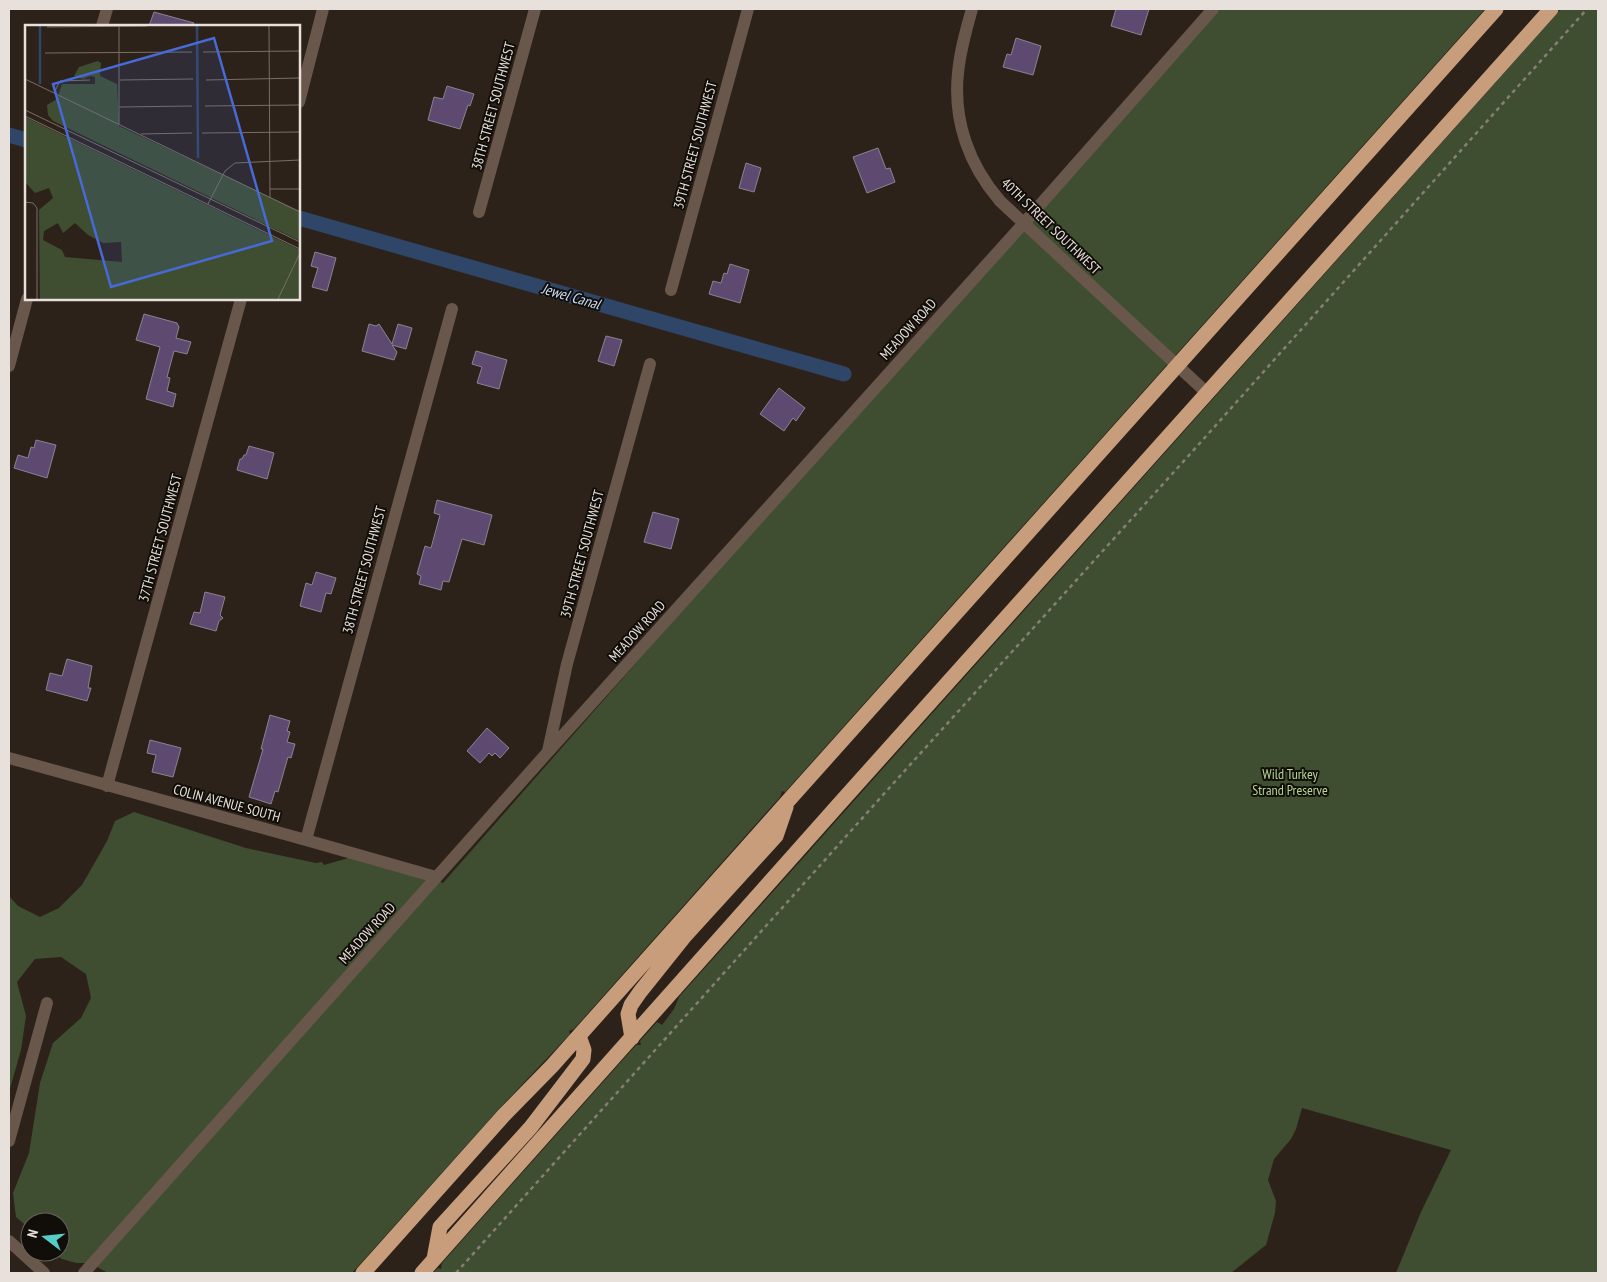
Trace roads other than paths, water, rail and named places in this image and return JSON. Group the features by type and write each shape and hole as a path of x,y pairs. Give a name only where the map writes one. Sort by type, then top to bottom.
{"highway":[{"path":"363,1273 504,1115 579,1036 1176,365 1496,9"},
{"path":"422,1273 1551,9"},
{"path":"632,1038 628,1014 636,999 684,937 776,836 788,800"},
{"path":"434,1260 440,1227 531,1127 583,1059 584,1050 579,1036"}],"street":[{"path":"102,25 107,9"},
{"path":"300,98 324,9"},
{"name":"38TH STREET SOUTHWEST","path":"479,212 536,9"},
{"name":"39TH STREET SOUTHWEST","path":"671,290 748,9"},
{"name":"40TH STREET SOUTHWEST","path":"972,9 960,56 958,110 962,132 969,152 986,183 1000,201 1207,393"},
{"name":"MEADOW ROAD","path":"84,1273 436,877 1024,223 1213,9"},
{"path":"9,366 27,300"},
{"name":"37TH STREET SOUTHWEST","path":"107,786 242,300"},
{"name":"38TH STREET SOUTHWEST","path":"306,840 452,309"},
{"name":"39TH STREET SOUTHWEST","path":"548,753 567,664 650,364"},
{"name":"COLIN AVENUE SOUTH","path":"9,758 436,877"},
{"path":"9,1141 47,1003"},
{"path":"9,1241 44,1273"}],"waterway":[{"name":"Jewel Canal","path":"9,135 25,140"},
{"name":"Jewel Canal","path":"300,218 844,374"}],"park label":[{"name":"Wild Turkey Strand Preserve","path":"1290,782"}]}
